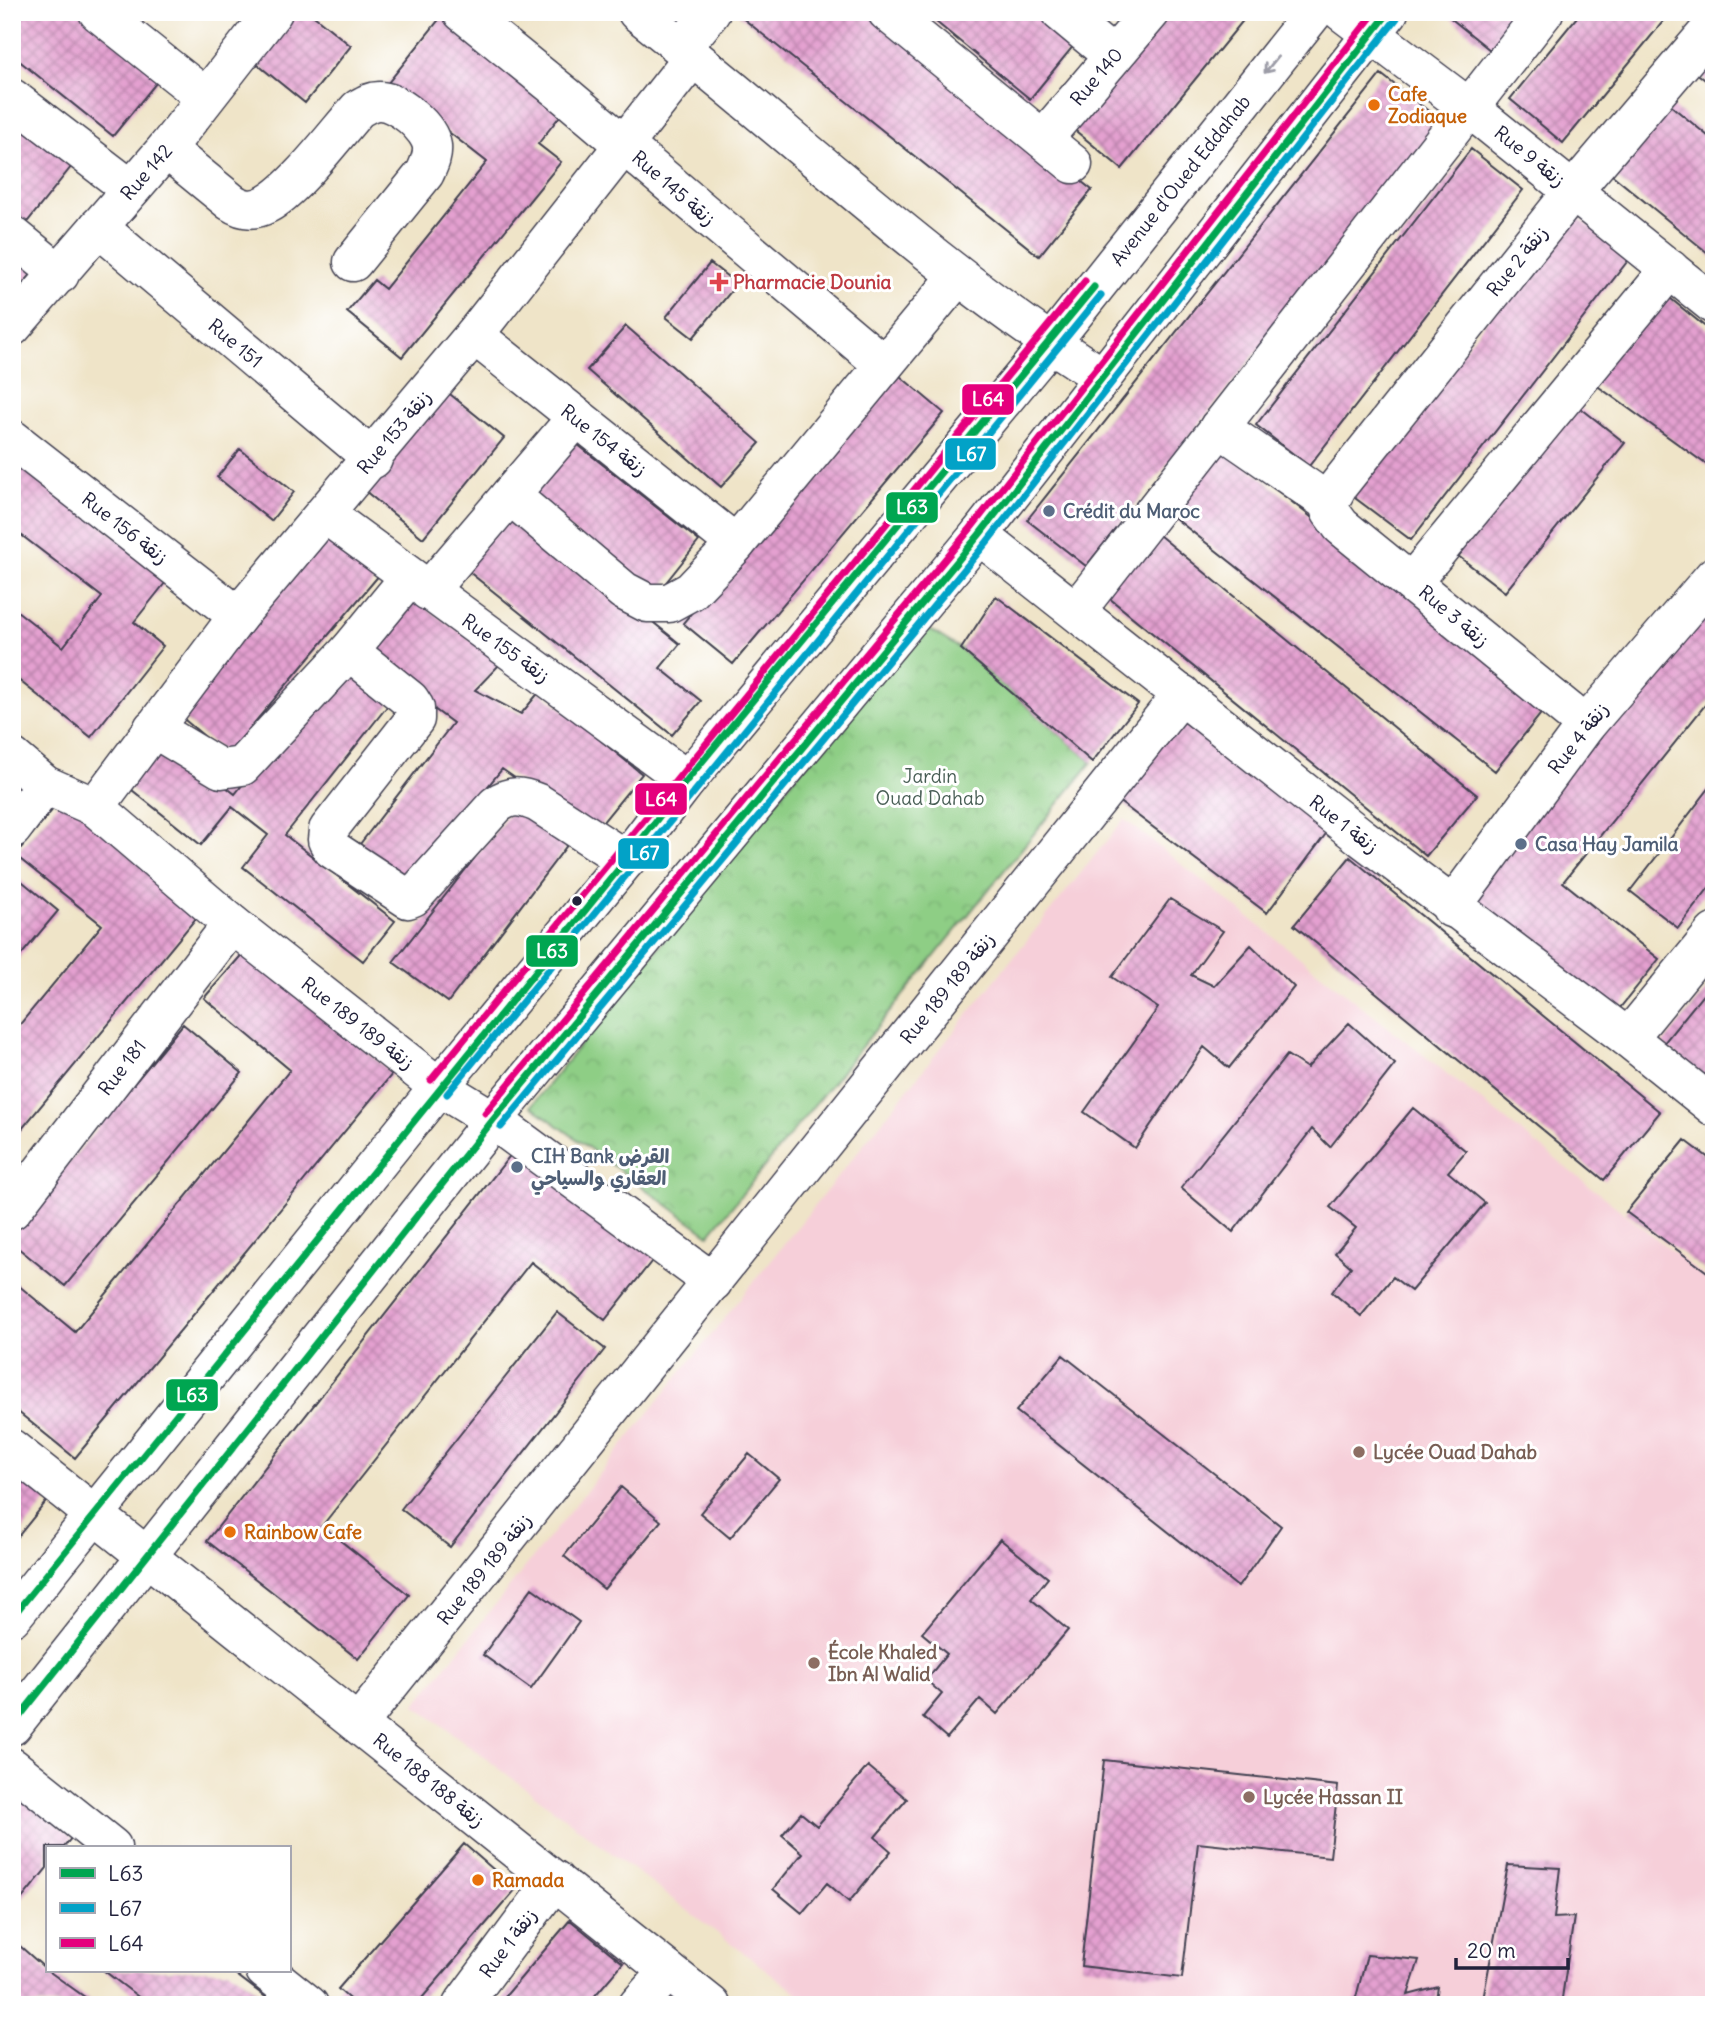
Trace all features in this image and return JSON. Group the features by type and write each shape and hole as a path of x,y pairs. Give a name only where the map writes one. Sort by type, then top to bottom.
{"street":[{"path":"98,12 205,97"},
{"name":"Rue 142","path":"12,327 166,149 273,12"},
{"name":"Rue 145 زنقة","path":"462,12 884,365"},
{"path":"637,12 958,276 1050,344 1103,377"},
{"name":"Rue 153 زنقة","path":"95,807 238,616 373,459 623,144 688,52 711,12"},
{"path":"887,12 1073,164"},
{"path":"1060,12 1113,56"},
{"name":"Rue 140","path":"1043,139 1151,12"},
{"name":"Avenue d'Oued Eddahab","path":"12,1617 439,1087 626,860 687,780 1050,344 1314,12"},
{"path":"1077,610 1544,12"},
{"path":"12,1726 494,1120 979,535 1103,377 1368,19"},
{"name":"Rue 9 زنقة","path":"1368,19 1468,107 1714,305"},
{"name":"Rue 2 زنقة","path":"1329,503 1338,486 1573,191 1714,25"},
{"path":"12,98 131,189"},
{"path":"166,149 241,209 254,209 268,204 289,186 359,109 370,102 383,101 404,110 429,138 432,158 425,173 353,262"},
{"name":"Rue 151","path":"98,227 373,459"},
{"path":"12,235 60,274"},
{"path":"1412,582 1670,269"},
{"path":"510,495 624,591 647,603 669,603 691,591 736,544 958,276"},
{"name":"Rue 154 زنقة","path":"474,335 736,544"},
{"path":"153,727 221,769 242,766 349,651 510,495 576,418"},
{"path":"1219,427 1329,503"},
{"name":"Rue 156 زنقة","path":"12,439 238,616"},
{"name":"Rue 3 زنقة","path":"1329,503 1330,511 1341,526 1586,725"},
{"name":"Rue 155 زنقة","path":"325,514 687,780"},
{"name":"Rue 1 زنقة","path":"979,535 1451,908 1628,1038 1714,1107"},
{"name":"Rue 4 زنقة","path":"1451,908 1586,725 1714,576"},
{"path":"349,651 410,700 415,719 328,830 327,840 332,849 408,899 413,897 496,804 508,797 523,797 626,860"},
{"name":"Rue 189 زنقة 189","path":"358,1724 1182,694"},
{"name":"Rue 189 زنقة 189","path":"12,757 45,785 95,807 232,924 439,1087 494,1120 713,1282"},
{"path":"12,830 45,785"},
{"name":"Rue 181","path":"12,1210 232,924"},
{"path":"1628,1038 1714,933"},
{"name":"Rue 188 زنقة 188","path":"12,1449 711,2005"},
{"path":"12,1767 111,1846"},
{"name":"Rue 1 زنقة","path":"462,2005 555,1880"},
{"path":"638,2005 668,1971"},
{"path":"268,1972 309,2005"}],"shaded area":[{"path":"1124,819 1714,1284 1714,2005 813,2005 415,1705"}],"green space":[{"name":"Jardin Ouad Dahab","path":"919,623 961,649 1092,762 709,1235 531,1106"}],"building":[{"path":"12,12 79,12 161,77 113,136 12,55"},
{"path":"125,12 148,12 139,23"},
{"path":"283,12 309,12 351,46 305,103 247,56"},
{"path":"445,12 570,103 538,144 561,162 402,357 347,312 374,280 385,289 487,162 387,84"},
{"path":"735,12 870,12 1092,190 1039,256"},
{"path":"924,12 1036,12 1075,44 1030,99"},
{"path":"1165,12 1250,12 1122,169 1071,127"},
{"path":"1443,12 1521,12 1490,50"},
{"path":"1581,12 1671,12 1563,143 1510,99"},
{"path":"1714,46 1714,87 1694,71"},
{"path":"1381,74 1441,121 1086,566 1027,520"},
{"path":"1658,95 1714,141 1714,258 1600,165"},
{"path":"12,105 79,157 24,226 12,217"},
{"path":"1471,149 1523,190 1309,466 1256,425"},
{"path":"1571,212 1630,258 1411,540 1351,495"},
{"path":"12,247 37,268 12,296"},
{"path":"710,263 737,284 693,338 666,317"},
{"path":"1660,290 1714,334 1714,470 1592,382"},
{"path":"626,326 760,443 721,487 587,370"},
{"path":"894,371 944,413 733,664 683,623"},
{"path":"440,386 504,438 423,538 359,486"},
{"path":"1573,402 1625,443 1505,592 1453,552"},
{"path":"568,437 699,541 655,596 523,493"},
{"path":"1219,444 1548,705 1495,771 1166,511"},
{"path":"240,449 294,492 271,521 217,477"},
{"path":"12,455 169,578 134,622 163,646 91,737 12,675 12,607 63,647 102,597 12,528"},
{"path":"511,508 680,644 660,668 701,701 672,735 463,567"},
{"path":"333,523 386,567 227,755 174,711"},
{"path":"1154,531 1477,795 1426,856 1103,593"},
{"path":"1714,588 1714,694 1563,882 1659,959 1615,1014 1467,896"},
{"path":"403,591 502,662 475,690 521,714 540,691 642,774 594,833 502,769 409,882 357,848 453,723 357,652"},
{"path":"996,596 1138,704 1092,762 961,649"},
{"path":"343,659 393,699 285,835 395,921 363,961 243,867 268,835 232,807 201,845 122,782 160,735 235,794"},
{"path":"1171,712 1328,831 1267,913 1109,794"},
{"path":"1714,782 1714,881 1678,928 1630,891"},
{"path":"63,797 202,911 12,1141 12,1034 102,925 15,855"},
{"path":"517,804 574,836 448,1002 393,962"},
{"path":"1350,857 1660,1112 1604,1180 1294,925"},
{"path":"12,873 58,911 12,966"},
{"path":"1170,899 1223,931 1191,975 1214,986 1251,945 1294,987 1229,1068 1204,1047 1135,1148 1084,1112 1158,1008 1112,977"},
{"path":"245,951 393,1073 75,1458 12,1407 12,1280 75,1332 290,1070 204,998"},
{"path":"1714,981 1714,1084 1663,1044"},
{"path":"1349,1023 1395,1064 1330,1147 1312,1129 1233,1232 1181,1188 1287,1055 1307,1068"},
{"path":"183,1024 242,1073 65,1286 12,1243 12,1232"},
{"path":"1413,1108 1466,1151 1448,1172 1485,1203 1411,1291 1393,1277 1361,1316 1332,1292 1351,1267 1335,1253 1356,1228 1330,1207"},
{"path":"1685,1140 1714,1162 1714,1277 1626,1212"},
{"path":"516,1148 655,1257 605,1320 531,1262 322,1526 409,1595 358,1659 207,1541"},
{"path":"557,1312 605,1349 450,1547 401,1509"},
{"path":"1063,1355 1281,1526 1238,1587 1016,1411"},
{"path":"749,1454 779,1479 730,1538 700,1513"},
{"path":"12,1459 54,1492 12,1544"},
{"path":"621,1487 661,1521 604,1589 564,1556"},
{"path":"1000,1539 1048,1578 1031,1599 1068,1630 997,1714 980,1699 947,1738 923,1717 942,1694 926,1680 947,1654 922,1633"},
{"path":"532,1588 579,1622 531,1689 483,1655"},
{"path":"1104,1760 1338,1786 1330,1857 1198,1843 1182,1978 1081,1966"},
{"path":"868,1766 907,1799 875,1837 891,1851 849,1902 827,1883 802,1913 773,1889 803,1853 782,1835 801,1813 817,1826"},
{"path":"12,1790 72,1837 65,1846 46,1846 46,1869 12,1911"},
{"path":"464,1844 516,1889 416,2005 356,2005 338,1989"},
{"path":"1508,1865 1560,1868 1554,1918 1574,1917 1561,2005 1482,2005"},
{"path":"570,1920 623,1963 587,2005 498,2005"},
{"path":"12,1939 46,1972 96,2005 12,2005"},
{"path":"1367,1955 1419,1960 1408,1995 1438,1987 1435,2005 1354,2005"},
{"path":"106,1972 233,1972 276,2005 149,2005"}],"transit line":[{"name":"L64","path":"485,1113 971,528 1375,12"},
{"name":"L63","path":"12,1726 493,1120 979,535 1389,12"},
{"name":"L67","path":"501,1127 987,542 1397,18"},
{"name":"L64","path":"431,1080 1085,281"},
{"name":"L63","path":"12,1617 626,860 687,780 1094,287"},
{"name":"L67","path":"447,1094 1101,295"}],"place":[{"name":"Cafe Zodiaque","path":"1374,105"},
{"name":"Pharmacie Dounia","path":"719,282"},
{"name":"Crédit du Maroc","path":"1049,511"},
{"name":"Casa Hay Jamila","path":"1521,844"},
{"name":"CIH Bank القرض العقاري والسياحي","path":"517,1167"},
{"name":"Lycée Ouad Dahab","path":"1359,1452"},
{"name":"Rainbow Cafe","path":"230,1532"},
{"name":"École Khaled Ibn Al Walid","path":"814,1663"},
{"name":"Lycée Hassan II","path":"1249,1797"},
{"name":"Ramada","path":"478,1880"}]}
